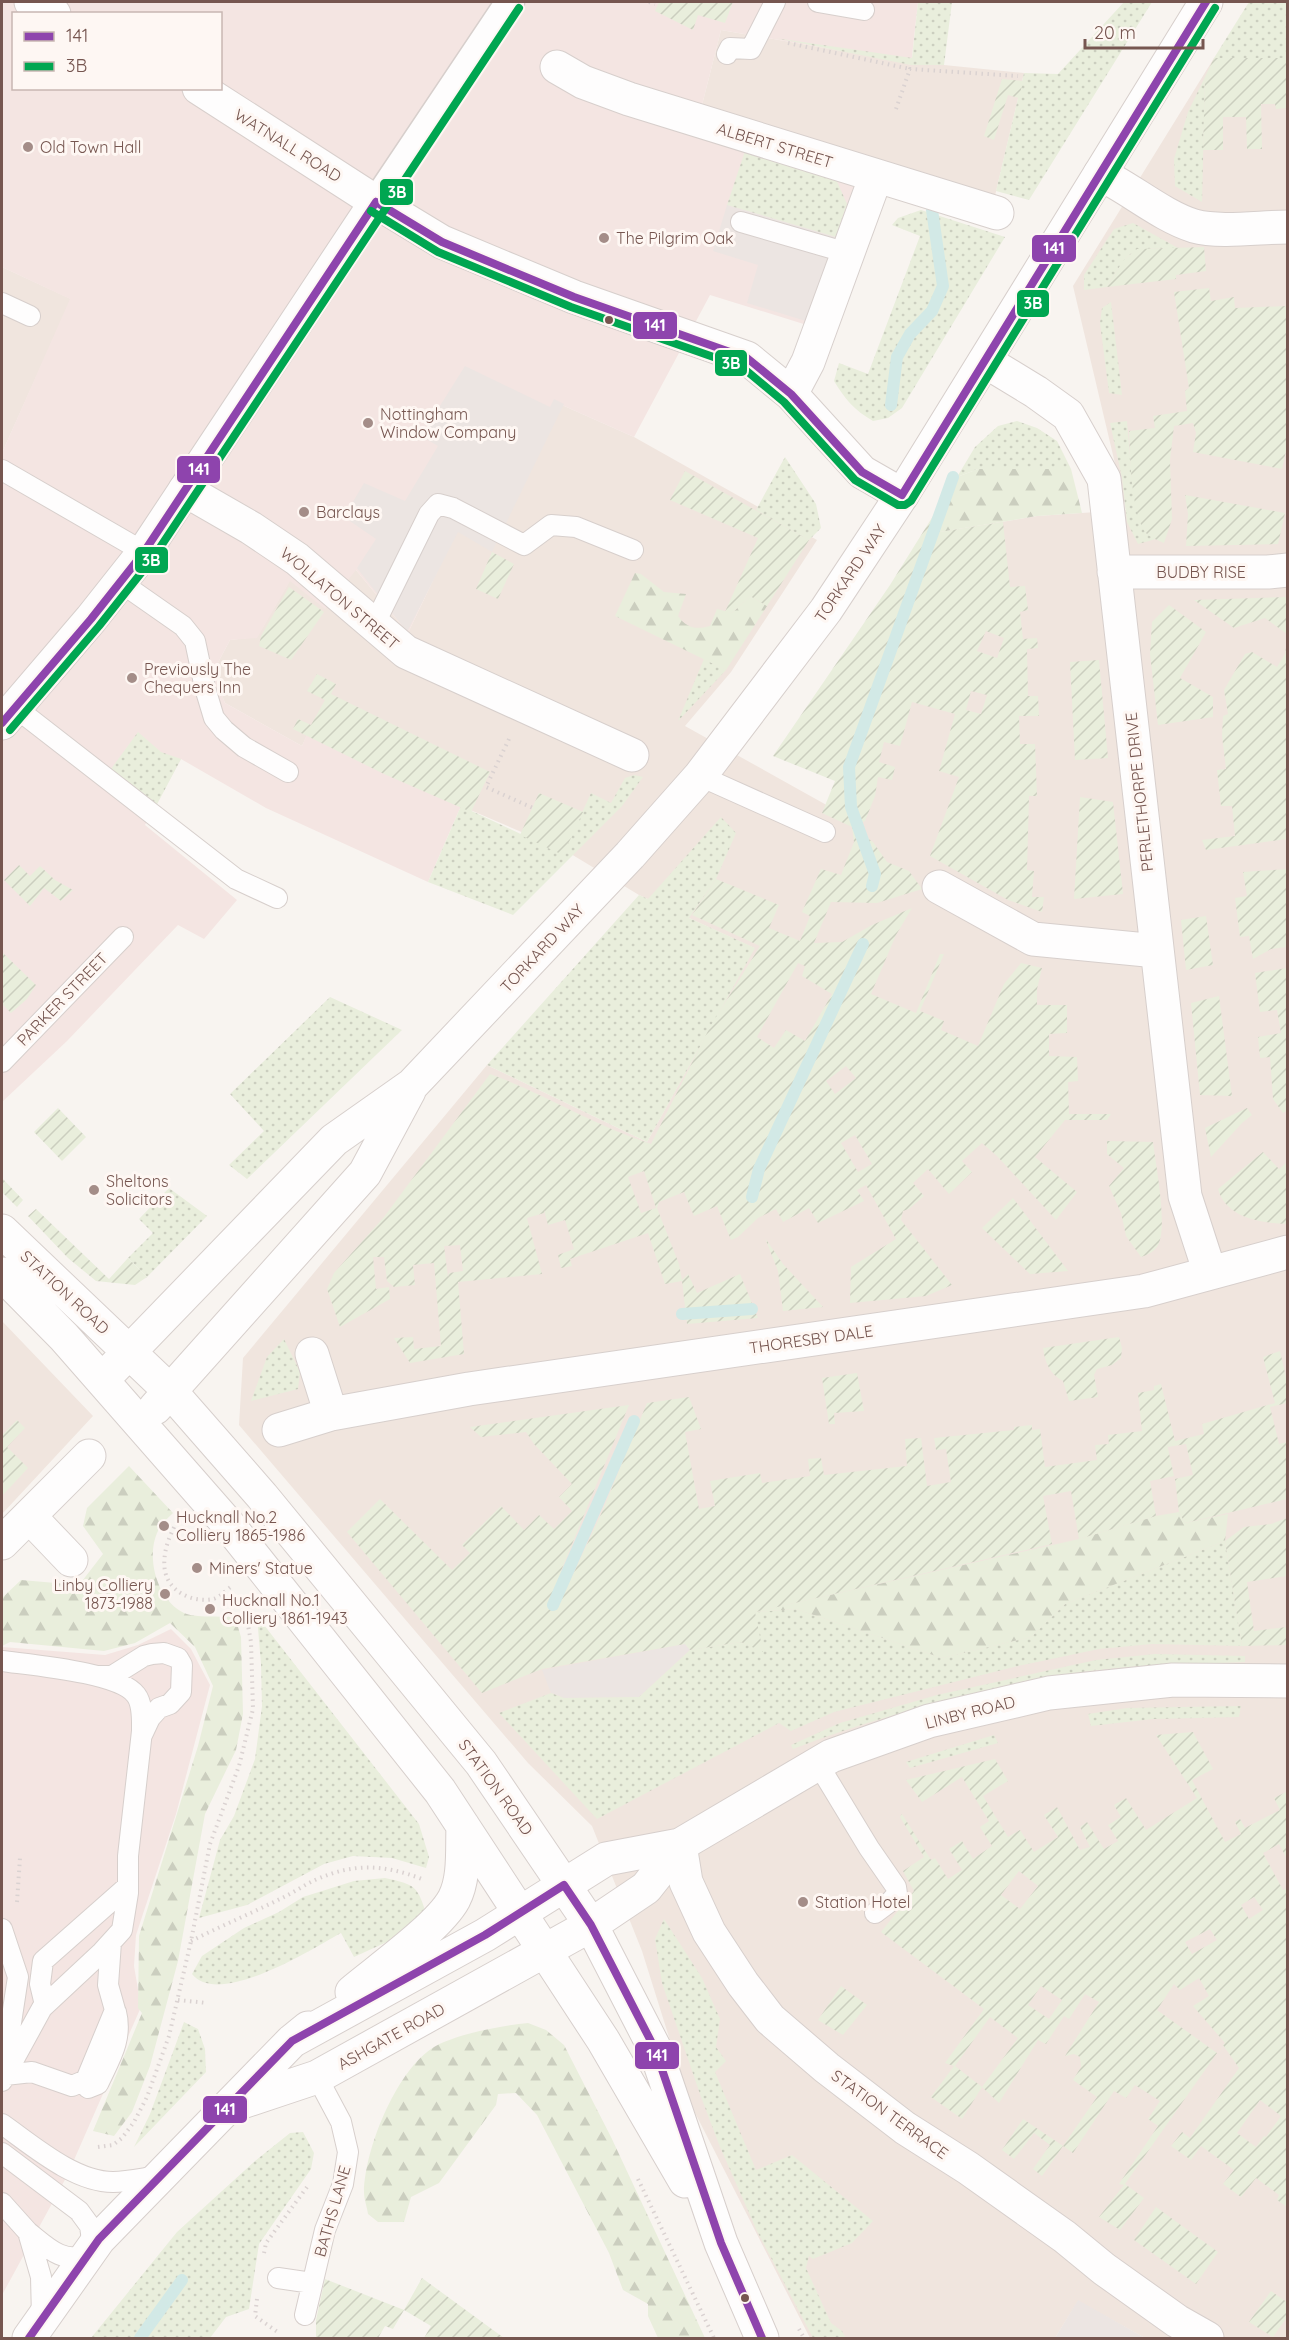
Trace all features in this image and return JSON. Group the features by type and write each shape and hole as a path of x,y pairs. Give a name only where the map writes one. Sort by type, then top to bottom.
{"street":[{"path":"6,715 144,552 510,2"},
{"name":"TORKARD WAY","path":"412,1084 630,855 700,776 826,610 902,495 1206,2"},
{"name":"ALBERT STREET","path":"557,67 583,82 610,93 997,213"},
{"name":"WATNALL ROAD","path":"202,90 442,242 574,297 747,358 791,394 862,472 902,495"},
{"path":"1100,174 1122,184 1176,218 1195,226 1287,227"},
{"path":"791,394 808,362 876,176"},
{"name":"PERLETHORPE DRIVE","path":"985,361 1036,392 1068,415 1104,479 1185,1196 1210,1273"},
{"name":"WOLLATON STREET","path":"185,490 251,528 297,559 406,652 632,755"},
{"name":"BUDBY RISE","path":"1114,572 1287,570"},
{"path":"939,887 1033,939 1157,951"},
{"path":"102,1380 334,1140 412,1084"},
{"path":"141,1423 365,1173 412,1084"},
{"name":"STATION ROAD","path":"2,1231 171,1392 269,1505 481,1762 591,1925 655,2049 721,2243 762,2338"},
{"name":"THORESBY DALE","path":"279,1430 331,1414 469,1389 1144,1291 1287,1252"},
{"name":"STATION ROAD","path":"2,1274 64,1337 227,1523 440,1791 603,2040 721,2243"},
{"path":"312,1354 331,1414"},
{"path":"2,1543 88,1456"},
{"path":"29,1516 71,1560"},
{"name":"LINBY ROAD","path":"564,1885 606,1859 680,1845 831,1756 929,1721 1049,1694 1173,1680 1287,1681"},
{"name":"ASHGATE ROAD","path":"35,2329 90,2251 292,2042 437,1920 454,1899 461,1870 463,1827"},
{"name":"LINBY ROAD","path":"545,1951 591,1925 646,1888 680,1845"},
{"name":"STATION TERRACE","path":"680,1845 686,1882 708,1932 770,2019 827,2068 905,2128 969,2168 1065,2237 1104,2269 1177,2321 1207,2338"},
{"name":"ASHGATE ROAD","path":"292,2042 484,1935 564,1885"},
{"name":"ASHGATE ROAD","path":"230,2106 317,2077 545,1951"}],"lane":[{"path":"728,54 730,48 751,49 775,2"},
{"path":"818,2 864,10"},
{"path":"741,222 848,253"},
{"path":"2,303 30,316"},
{"path":"2,470 144,552"},
{"path":"374,625 429,514 438,504 453,508 524,545 551,525 576,527 633,550"},
{"path":"120,582 183,626 195,641 214,718 224,730 244,747 288,772"},
{"path":"6,715 236,879 277,898"},
{"path":"700,776 825,832"},
{"name":"PARKER STREET","path":"2,1062 123,937"},
{"path":"2,1661 97,1676 112,1676 144,1656 164,1653 178,1658 182,1665 181,1692 170,1704 159,1708 141,1737"},
{"path":"3,2070 45,2005 122,1930 141,1737 141,1712 136,1695 121,1684 97,1676"},
{"path":"818,1764 869,1848 896,1887 897,1894 875,1913"},
{"path":"45,2005 40,1984 43,1961 128,1886"},
{"path":"2,1929 18,1977 3,2070"},
{"path":"3,2070 32,2072 72,2086 86,2080 115,2010 108,1985 111,1942"},
{"name":"BATHS LANE","path":"305,2315 325,2230 343,2184 348,2152 341,2122 317,2077"},
{"path":"2,2124 68,2169 95,2180 112,2182 161,2176"},
{"path":"2,2152 79,2211 90,2226 90,2251 75,2259 56,2254 23,2227 2,2202"},
{"path":"2,2186 12,2196 41,2277 35,2329"},
{"path":"278,2278 312,2283"}],"path":[{"path":"649,2 655,4"},
{"path":"805,47 910,69 1017,76"},
{"path":"896,109 910,69"},
{"path":"524,706 486,786 532,808"},
{"path":"182,1518 170,1534 165,1554 165,1571 176,1590 192,1599 214,1599 240,1580"},
{"path":"68,2169 83,2148 113,2145 122,2139 134,2122 157,2072 178,2000 210,1844 236,1775 253,1709 251,1642 243,1598"},
{"path":"191,1941 282,1898 314,1880 336,1873 383,1867 431,1882"},
{"path":"178,2000 207,2003"},
{"path":"633,2168 714,2338"},
{"path":"263,2264 266,2243 310,2183"},
{"path":"258,2295 255,2316 286,2338"}],"shaded area":[{"path":"2,2 918,2 911,65 894,60 721,30 701,109 860,178 810,326 710,295 634,437 562,405 457,530 408,633 356,570 325,609 290,581 257,638 230,640 213,672 225,703 302,746 307,734 461,806 428,882 266,808 181,759 145,825 237,900 204,939 178,925 67,1041 2,1102 2,453 70,299 2,267"},
{"path":"721,30 894,60 911,65 944,65 1024,73 994,200 701,109"},
{"path":"1214,58 1287,58 1287,2338 1145,2338 1078,2301 1055,2338 810,2338 689,2101 642,1951 592,1826 528,1763 239,1425 243,1358 487,1065 647,1142 754,948 639,895 566,851 461,806 307,735 302,746 225,703 213,672 230,640 257,637 290,580 356,570 408,633 457,530 562,405 634,437 817,540 731,672 685,726 857,822 940,532 1037,516 1126,510 1073,286"},
{"path":"727,205 836,237 806,321 747,303 758,265 713,251"},
{"path":"2,267 71,299 2,453"},
{"path":"465,366 550,407 554,399 564,404 492,552 458,532 407,632 357,568 376,539 344,517 364,483 405,501 438,446 421,436"},
{"path":"2,1321 93,1416 2,1514"},
{"path":"171,1629 191,1649 210,1685 176,1814 136,1935 134,1966 141,2007 67,2176 2,2295 2,1647 105,1655 138,1645"},
{"path":"685,1644 690,1650 639,1697 564,1698 551,1693 542,1670"},
{"path":"1078,2300 1145,2338 1055,2338"}],"green space":[{"path":"659,2 733,2 725,23 698,15 693,30 655,11"},
{"path":"918,2 952,2 944,65 911,65 775,38 912,58"},
{"path":"1124,2 1152,2 1029,200 996,191 1024,73 1058,74"},
{"path":"1249,2 1287,2 1287,58 1214,58"},
{"path":"1214,58 1287,58 1287,108 1276,109 1275,104 1261,104 1262,149 1247,149 1246,117 1223,117 1223,150 1203,150 1205,77"},
{"path":"1205,77 1202,202 1175,186 1174,159 1188,112"},
{"path":"1002,79 1023,81 1019,98 1008,95 994,140 984,136"},
{"path":"746,148 831,168 847,204 836,237 727,205"},
{"path":"921,210 1005,237 902,408 888,418 873,421 850,404 834,381 839,363 868,374 920,236 892,225 898,218"},
{"path":"1133,223 1178,248 1134,252 1122,263 1107,287 1084,290 1084,275 1114,229"},
{"path":"1204,247 1206,271 1176,275 1176,279 1107,287 1123,261 1137,249"},
{"path":"1209,288 1211,301 1234,297 1235,308 1287,306 1288,442 1282,469 1193,452 1196,433 1193,423 1174,426 1170,460 1172,519 1164,543 1147,534 1138,514 1132,485 1129,431 1155,428 1153,416 1187,411 1185,391 1189,388 1174,292"},
{"path":"1111,302 1122,395 1109,393 1100,323 1102,308"},
{"path":"1017,421 1037,428 1057,441 1071,469 978,469 957,477 975,447 998,426"},
{"path":"1127,421 1132,479 1146,533 1156,539 1138,544 1127,522 1122,478 1110,423"},
{"path":"785,457 816,504 821,528 809,540 756,510"},
{"path":"978,469 1071,469 1082,513 1037,516 940,532 933,516 957,477"},
{"path":"685,471 809,540 767,606 750,596 732,613 725,612 758,538 670,500"},
{"path":"1185,495 1285,513 1278,544 1186,546 1188,514"},
{"path":"933,516 940,532 1003,522 1010,587 1025,586 1028,610 1020,612 1023,639 1037,638 1038,648 1027,649 1028,696 1038,696 1039,716 1019,716 1020,744 1035,744 1037,796 1029,796 1027,870 1034,871 1032,897 1044,897 1042,912 1008,900 930,856 959,777 939,771 955,714 912,702 900,746 884,742 879,762 895,767 892,780 878,777 875,796 865,821 853,827 873,842 887,862 909,871 922,889 877,903 831,902 814,943 842,942 872,925 912,908 896,935 871,994 916,1013 940,954 944,954 920,1011 944,1021 941,1030 978,1046 1004,984 1021,963 1042,968 1037,989 1037,1005 1067,1005 1067,1033 1049,1034 1049,1056 1077,1057 1078,1081 1068,1082 1069,1114 1111,1114 1107,1120 1065,1120 1035,1157 1077,1192 1056,1220 997,1156 982,1143 962,1161 972,1172 949,1194 928,1169 913,1183 924,1196 909,1209 903,1211 901,1220 952,1285 926,1296 850,1303 851,1267 896,1239 866,1185 857,1190 864,1201 818,1223 809,1208 783,1222 776,1209 758,1218 738,1237 731,1240 717,1206 694,1216 684,1192 659,1202 657,1208 679,1264 682,1280 688,1274 697,1293 740,1274 758,1318 687,1324 682,1281 665,1284 648,1233 570,1259 572,1266 561,1268 558,1255 574,1249 565,1220 548,1225 544,1210 544,1213 527,1218 542,1274 458,1282 464,1354 410,1363 394,1338 413,1337 414,1349 441,1346 434,1263 413,1265 415,1285 394,1287 387,1281 384,1257 373,1257 376,1289 389,1287 390,1299 340,1327 327,1289 334,1273 384,1217 490,1074 630,1137 651,1144 710,1027 760,946 692,915 716,879 779,905 769,928 800,941 810,916 802,912 821,869 841,875 854,842 852,827 822,813 835,781 773,756 890,585","holes":["986,631 1004,638 997,658 977,651","971,691 987,695 981,714 966,710","798,963 805,966 802,976 832,994 805,1041 786,1030 774,1048 757,1037","846,1066 856,1078 835,1094 826,1081","855,1135 872,1164 858,1172 841,1143","644,1171 656,1208 641,1213 628,1177","460,1245 463,1271 449,1273 448,1277 444,1246"]},
{"path":"492,552 514,564 498,599 476,589"},
{"path":"635,573 641,574 664,592 686,594 678,616 692,627 710,626 717,609 732,613 750,596 767,606 726,670 615,616"},
{"path":"289,587 324,612 291,660 259,646 261,636"},
{"path":"1287,597 1287,634 1265,618 1234,628 1194,600"},
{"path":"1169,605 1206,632 1180,678 1213,697 1213,717 1158,725 1150,654 1152,622"},
{"path":"1287,640 1287,839 1206,850 1202,840 1235,836 1232,806 1221,806 1217,770 1226,769 1222,736 1223,716 1228,714 1224,690 1245,654 1252,652 1277,667 1285,654"},
{"path":"704,659 726,670 678,721"},
{"path":"1099,660 1108,758 1075,760 1070,662"},
{"path":"317,674 336,684 331,694 490,772 471,812 384,774 293,729 298,719 311,725 325,700 307,691"},
{"path":"138,732 161,752 181,759 154,810 108,773"},
{"path":"634,775 643,777 622,806 513,915 428,882 461,806 563,854 591,793 611,803 625,778"},
{"path":"539,793 583,812 563,855 520,835"},
{"path":"1080,797 1113,802 1123,894 1074,899"},
{"path":"721,817 736,833 716,879 689,918 755,948 647,1142 487,1065 639,895 648,899"},
{"path":"19,865 30,876 40,866 55,880 73,890 61,901 44,888 30,906 4,880"},
{"path":"1287,869 1287,947 1271,949 1253,959 1249,936 1240,937 1235,898 1247,896 1243,872"},
{"path":"1206,916 1213,965 1186,970 1181,920"},
{"path":"2,952 36,985 27,999 11,1013 2,1004"},
{"path":"1287,968 1288,1110 1283,1113 1273,1099 1270,1057 1260,1058 1258,1037 1281,1033 1277,1010 1260,1012 1255,973"},
{"path":"1219,996 1232,1096 1200,1095 1191,1003"},
{"path":"330,997 402,1030 247,1179 229,1165 264,1131 230,1094"},
{"path":"58,1108 86,1137 62,1161 34,1132"},
{"path":"1247,1108 1252,1115 1211,1157 1205,1128"},
{"path":"1107,1141 1153,1142 1160,1194 1161,1234 1156,1248 1141,1257 1126,1236 1121,1213 1109,1186 1124,1168 1107,1154"},
{"path":"1263,1152 1279,1169 1287,1162 1287,1224 1256,1220 1236,1213 1222,1199 1218,1189"},
{"path":"2,1178 23,1200 17,1207 2,1192"},
{"path":"169,1188 207,1216 147,1277 128,1258 153,1233 139,1219"},
{"path":"1013,1198 1068,1271 1030,1274 982,1228"},
{"path":"36,1209 109,1279 128,1258 147,1277 135,1285 96,1281 68,1258 28,1216"},
{"path":"765,1238 783,1264 823,1307 783,1311 778,1271"},
{"path":"1119,1337 1122,1348 1121,1358 1112,1365 1097,1369 1094,1375 1098,1397 1069,1401 1063,1381 1049,1368 1043,1348"},
{"path":"284,1339 300,1372 298,1389 251,1401 267,1357"},
{"path":"1280,1351 1287,1382 1287,1403 1270,1407 1279,1444 1287,1442 1287,1499 1185,1523 1179,1512 1175,1479 1193,1475 1186,1444 1168,1447 1167,1444 1174,1476 1150,1481 1156,1516 1079,1539 1071,1491 1043,1496 1052,1544 755,1612 763,1652 741,1642 690,1650 685,1644 542,1669 482,1693 347,1532 380,1499 452,1570 470,1553 462,1545 501,1506 524,1530 539,1515 554,1529 572,1511 559,1497 572,1484 534,1444 526,1432 481,1437 470,1427 629,1405 561,1571 570,1581 602,1512 647,1403 689,1397 701,1429 685,1432 699,1509 715,1506 710,1481 760,1473 762,1483 810,1476 808,1459 821,1458 824,1475 907,1466 905,1439 921,1438 927,1486 951,1482 946,1449 936,1450 934,1438 1014,1430 1014,1427 1032,1425 1032,1430 1040,1429 1045,1467 1097,1460 1095,1445 1109,1444 1108,1435 1142,1431 1138,1393 1154,1390 1154,1386 1161,1384 1175,1441 1204,1434 1202,1424 1275,1403 1263,1357"},
{"path":"857,1373 864,1411 834,1413 835,1424 829,1424 822,1378"},
{"path":"17,1420 25,1428 7,1447 28,1468 2,1496 2,1435"},
{"path":"129,1466 173,1513 160,1527 153,1550 156,1575 166,1597 174,1606 189,1615 235,1617 241,1637 243,1714 236,1750 205,1814 178,1961 150,2066 132,2112 114,2136 93,2131 142,2013 138,2008 139,1936 198,1746 213,1686 195,1647 170,1623 135,1643 104,1651 10,1642 2,1646 2,1598 21,1580 79,1585 103,1554 83,1526 87,1508"},
{"path":"1179,1512 1185,1523 1228,1514 1225,1541 1065,1604 1031,1637 942,1658 796,1609 754,1612 1079,1539 1156,1516"},
{"path":"1287,1518 1287,1576 1247,1582 1254,1631 1287,1627 1287,1645 1242,1646 1225,1541 1244,1527 1271,1524"},
{"path":"1225,1541 1242,1646 1152,1644 1099,1649 1018,1666 834,1712 791,1731 779,1723 597,1819 499,1713 551,1693 564,1698 639,1697 690,1650 741,1642 762,1651 754,1612 796,1609 942,1658 1031,1637 1065,1604"},
{"path":"257,1616 419,1824 429,1857 426,1868 392,1858 353,1856 324,1864 247,1905 199,1918 220,1840 234,1816 255,1759 262,1706"},
{"path":"1155,1654 1245,1656 1245,1662 1135,1666 1061,1676 921,1707 869,1722 793,1749 791,1745 840,1723 937,1695 1096,1660"},
{"path":"1241,1706 1239,1717 1153,1719 1091,1726 1088,1714 1127,1708"},
{"path":"1193,1732 1213,1769 1192,1780 1225,1842 1241,1834 1235,1822 1240,1819 1245,1828 1280,1810 1274,1798 1286,1792 1287,1795 1287,1859 1279,1844 1263,1853 1283,1890 1287,1888 1287,2207 1277,2200 1279,2195 1256,2178 1241,2197 1223,2184 1234,2170 1201,2146 1191,2160 1171,2146 1182,2132 1190,2138 1239,2068 1223,2045 1225,2043 1193,2006 1209,1996 1199,1978 1180,1990 1174,1984 1157,2010 1217,2053 1125,2184 1144,2198 1120,2230 1099,2217 1124,2185 1119,2184 1158,2126 1148,2119 1160,2101 1135,2085 1126,2098 1114,2091 1073,2153 1063,2146 1097,2097 1073,2080 1081,2067 1080,2057 1074,2054 1065,2056 1099,2002 1085,1994 1069,2019 1064,2016 1046,2044 1038,2040 999,2103 982,2087 962,2119 931,2097 954,2066 945,2063 984,2009 881,1932 914,1891 903,1871 924,1857 900,1817 902,1814 931,1860 935,1858 948,1879 962,1870 949,1849 962,1841 973,1859 992,1846 980,1827 989,1821 962,1777 922,1802 906,1780 995,1759 1008,1781 983,1796 1008,1837 1020,1830 1034,1852 1058,1837 1044,1815 1057,1807 1080,1850 1090,1847 1080,1827 1087,1822 1104,1849 1118,1841 1108,1825 1121,1817 1114,1805 1126,1798 1146,1830 1197,1798 1156,1735","holes":["1019,1871 1038,1886 1020,1909 1001,1895","1254,1897 1263,1910 1249,1919 1241,1905","1210,1929 1217,1940 1192,1954 1185,1942","1041,1986 1062,2000 1049,2019 1028,2005","990,2017 1018,2038 982,2087 955,2066","1260,2100 1281,2116 1256,2147 1237,2133"]},
{"path":"994,1735 998,1743 910,1768 906,1762"},
{"path":"385,1878 414,1888 421,1898 427,1916 400,1936 354,1957 341,1933 266,1972 223,1984 205,1983 192,1974 202,1956 244,1928 279,1912 303,1897 354,1881"},
{"path":"664,1919 702,1978 720,2019 716,2047 726,2061 715,2072 756,2170 792,2155 873,2221 852,2243 813,2259 809,2256 806,2268 831,2323 842,2331 846,2338 813,2338 757,2231 720,2147 662,1983 655,1939"},
{"path":"841,1986 867,2005 843,2035 818,2020"},
{"path":"184,2022 198,2029 205,2049 206,2072 134,2147 150,2114"},
{"path":"528,2023 546,2030 564,2045 611,2137 705,2338 658,2338 648,2316 648,2304 623,2290 609,2253 537,2115 516,2093 498,2094 496,2105 439,2183 411,2197 404,2222 378,2222 368,2214 364,2195 370,2155 384,2114 405,2076 431,2049 451,2039 492,2028"},
{"path":"1023,2119 1063,2146 1042,2176 1033,2169 1050,2145 1034,2133 1014,2159 1002,2150"},
{"path":"303,2132 314,2153 311,2169 259,2244 249,2309 226,2317 210,2338 91,2338 177,2232 255,2161 290,2133"},
{"path":"1156,2207 1218,2252 1196,2284 1134,2240"},
{"path":"422,2278 504,2338 424,2338 431,2326 404,2310"},
{"path":"325,2279 404,2310 393,2329 385,2326 378,2338 316,2338 316,2320"},
{"path":"1271,2291 1288,2303 1287,2317 1273,2337 1249,2322"}],"waterway":[{"path":"891,405 897,357 910,334 932,311 943,286 932,210"},
{"path":"872,886 875,874 851,807 849,767 953,477"},
{"path":"752,1197 759,1169 863,944"},
{"path":"682,1314 752,1309"},
{"path":"553,1605 634,1421"},
{"path":"140,2338 182,2280"}],"transit line":[{"name":"141","path":"902,495 1206,2"},
{"name":"3B","path":"10,730 99,626 153,558 519,8"},
{"name":"3B","path":"371,211 438,252 571,307 742,367 784,402 855,480 898,505 905,505 911,501 1215,8"},
{"name":"141","path":"376,202 442,242 574,297 747,358 791,394 862,472 902,495"},
{"name":"141","path":"2,723 91,619 144,552 376,202"},
{"name":"141","path":"29,2338 99,2239 292,2041 485,1935 564,1885 591,1925 655,2049 721,2243 762,2338"}],"place":[{"name":"Old Town Hall","path":"28,147"},
{"name":"The Pilgrim Oak","path":"604,238"},
{"name":"Nottingham Window Company","path":"368,423"},
{"name":"Barclays","path":"304,512"},
{"name":"Previously The Chequers Inn","path":"132,678"},
{"name":"Sheltons Solicitors","path":"94,1190"},
{"name":"Hucknall No.2 Colliery 1865-1986","path":"164,1526"},
{"name":"Miners' Statue","path":"197,1568"},
{"name":"Linby Colliery 1873-1988","path":"165,1594"},
{"name":"Hucknall No.1 Colliery 1861-1943","path":"210,1609"},
{"name":"Station Hotel","path":"803,1902"}]}
